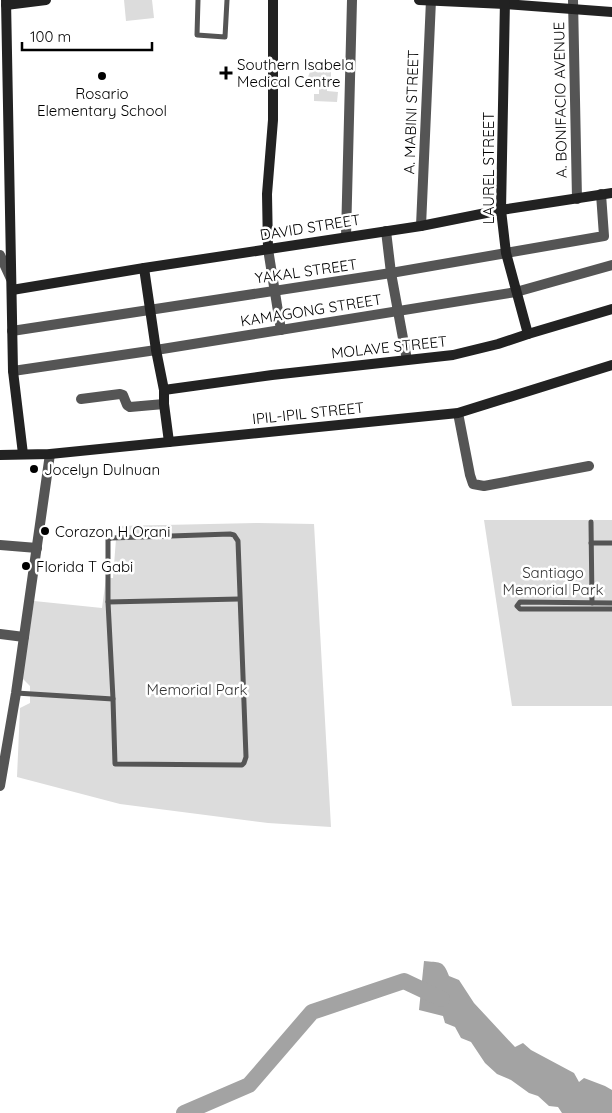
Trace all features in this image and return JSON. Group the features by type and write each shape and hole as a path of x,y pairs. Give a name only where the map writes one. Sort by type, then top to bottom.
{"street":[{"path":"23,454 13,370 4,4 46,0"},
{"path":"273,0 273,120 267,194 268,249 281,330"},
{"path":"346,237 352,0"},
{"path":"419,0 573,5 612,12"},
{"name":"A. MABINI STREET","path":"421,226 431,1"},
{"name":"LAUREL STREET","path":"505,2 501,210 506,253 528,334"},
{"name":"A. BONIFACIO AVENUE","path":"573,5 577,199"},
{"name":"DAVID STREET","path":"12,290 421,226 501,210 612,193"},
{"name":"YAKAL STREET","path":"12,332 391,273 604,236 601,194"},
{"path":"386,231 391,273 407,360"},
{"path":"0,255 12,279"},
{"name":"KAMAGONG STREET","path":"13,370 156,350 516,292 612,265"},
{"path":"144,268 164,390 169,442"},
{"name":"MOLAVE STREET","path":"164,390 272,375 453,355 498,344 612,309"},
{"name":"IPIL-IPIL STREET","path":"0,454 50,454 458,413 612,365"},
{"path":"81,399 120,394 123,395 127,406 130,407 164,404"},
{"path":"458,413 470,475 474,484 484,486 589,466"},
{"path":"0,786 16,693 50,454"},
{"path":"0,545 37,548"},
{"path":"0,634 24,637"}],"lane":[{"path":"198,0 197,35 225,37 227,0"},
{"path":"590,522 592,603"},
{"path":"234,535 238,541 239,600 246,758 244,763 232,765 115,764 114,699 108,602 107,543 109,538 234,535"},
{"path":"591,543 612,543"},
{"path":"108,602 239,600"},
{"path":"612,603 520,602 517,606 520,609 612,609"},
{"path":"16,693 114,699"}],"green space":[{"path":"124,0 152,0 154,18 126,21"},
{"path":"311,69 331,71 331,81 327,81 327,91 338,92 337,102 314,101 314,94 319,94 319,83 307,80"},
{"name":"Santiago Memorial Park","path":"484,520 612,520 612,706 512,706"},
{"name":"Memorial Park","path":"258,523 314,524 331,827 268,823 120,804 17,777 20,708 30,703 30,686 22,678 34,601 102,608 106,578 113,578 117,526"}],"shaded area":[{"path":"424,961 442,964 449,976 459,980 474,1003 515,1047 523,1043 531,1050 574,1073 579,1082 584,1078 612,1090 612,1113 562,1113 558,1107 549,1106 538,1096 529,1093 511,1080 497,1074 485,1063 471,1042 461,1038 455,1027 445,1023 443,1016 419,1010"}],"waterway":[{"path":"184,1113 249,1085 312,1012 404,981 442,999"}],"place":[{"name":"Southern Isabela Medical Centre","path":"226,73"},
{"name":"Rosario Elementary School","path":"102,76"},
{"name":"Jocelyn Dulnuan","path":"34,469"},
{"name":"Corazon H Orani","path":"45,531"},
{"name":"Florida T Gabi","path":"26,566"}]}
